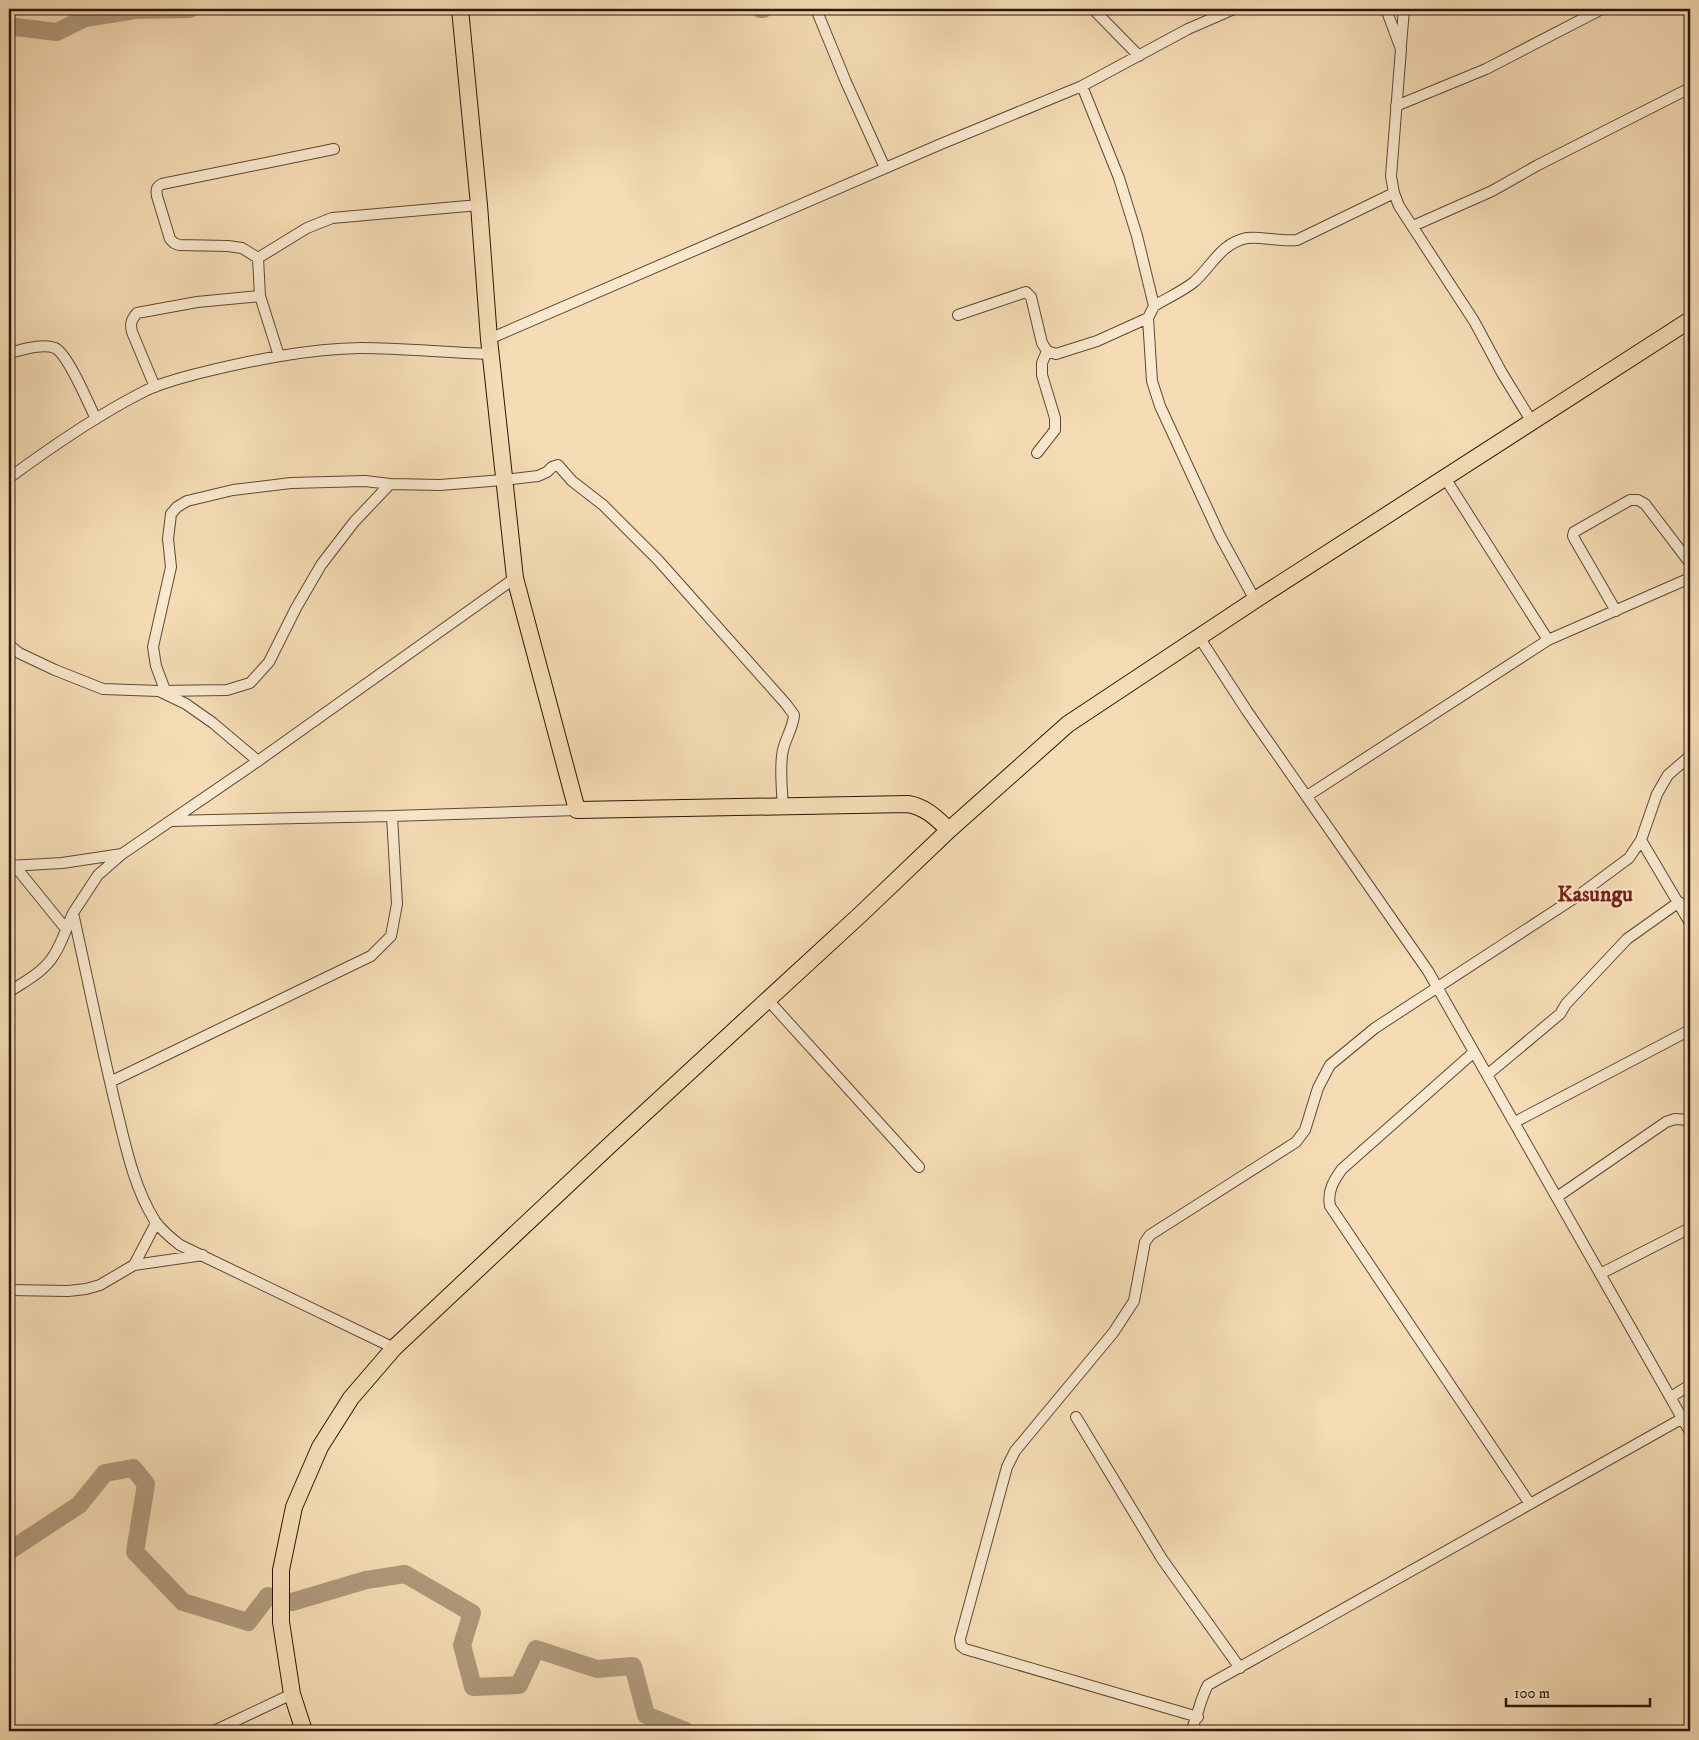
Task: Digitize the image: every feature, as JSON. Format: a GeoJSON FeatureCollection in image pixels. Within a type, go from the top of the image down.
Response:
{"type":"FeatureCollection","features":[{"type":"Feature","properties":{"kind":"main road"},"geometry":{"type":"LineString","coordinates":[[460,9],[479,205],[490,347],[515,578],[577,810],[871,805],[918,806],[928,810],[949,830]]}},
{"type":"Feature","properties":{"kind":"main road"},"geometry":{"type":"LineString","coordinates":[[304,1731],[292,1694],[280,1622],[281,1570],[294,1507],[320,1447],[351,1398],[394,1348],[949,830],[1068,724],[1198,637],[1690,320]]}},
{"type":"Feature","properties":{"kind":"street"},"geometry":{"type":"LineString","coordinates":[[816,9],[846,82],[885,168]]}},
{"type":"Feature","properties":{"kind":"street"},"geometry":{"type":"LineString","coordinates":[[1093,9],[1139,56]]}},
{"type":"Feature","properties":{"kind":"street"},"geometry":{"type":"LineString","coordinates":[[9,478],[96,419],[144,391],[228,366],[279,356],[359,348],[490,347],[885,168],[1082,86],[1188,29],[1234,9]]}},
{"type":"Feature","properties":{"kind":"street"},"geometry":{"type":"LineString","coordinates":[[1386,9],[1401,49]]}},
{"type":"Feature","properties":{"kind":"street"},"geometry":{"type":"LineString","coordinates":[[1404,9],[1392,167],[1394,193],[1400,206],[1474,321],[1502,373],[1532,422]]}},
{"type":"Feature","properties":{"kind":"street"},"geometry":{"type":"LineString","coordinates":[[1396,106],[1486,69],[1602,9]]}},
{"type":"Feature","properties":{"kind":"street"},"geometry":{"type":"LineString","coordinates":[[1082,86],[1119,178],[1137,236],[1154,306]]}},
{"type":"Feature","properties":{"kind":"street"},"geometry":{"type":"LineString","coordinates":[[1413,226],[1492,190],[1690,88]]}},
{"type":"Feature","properties":{"kind":"street"},"geometry":{"type":"LineString","coordinates":[[258,258],[242,248],[179,245],[174,243],[170,239],[157,196],[156,190],[158,186],[334,149]]}},
{"type":"Feature","properties":{"kind":"street"},"geometry":{"type":"LineString","coordinates":[[1255,600],[1220,536],[1160,406],[1152,381],[1148,318],[1154,306],[1194,282],[1220,252],[1235,242],[1249,238],[1297,240],[1394,193]]}},
{"type":"Feature","properties":{"kind":"street"},"geometry":{"type":"LineString","coordinates":[[258,258],[307,228],[332,218],[479,205]]}},
{"type":"Feature","properties":{"kind":"street"},"geometry":{"type":"LineString","coordinates":[[258,258],[260,296],[279,356]]}},
{"type":"Feature","properties":{"kind":"street"},"geometry":{"type":"LineString","coordinates":[[958,315],[1026,292],[1031,297],[1042,343],[1046,351],[1042,363],[1042,375],[1055,418],[1055,430],[1036,453]]}},
{"type":"Feature","properties":{"kind":"street"},"geometry":{"type":"LineString","coordinates":[[155,387],[130,325],[132,319],[137,314],[197,302],[260,296]]}},
{"type":"Feature","properties":{"kind":"street"},"geometry":{"type":"LineString","coordinates":[[1046,351],[1056,354],[1097,341],[1148,318]]}},
{"type":"Feature","properties":{"kind":"street"},"geometry":{"type":"LineString","coordinates":[[9,353],[43,347],[55,348],[67,361],[96,419]]}},
{"type":"Feature","properties":{"kind":"street"},"geometry":{"type":"LineString","coordinates":[[258,761],[213,723],[186,704],[162,691],[153,647],[171,567],[168,539],[172,514],[177,506],[187,501],[233,490],[291,483],[365,481],[390,484],[440,485],[538,476],[558,465],[572,481],[603,505],[658,560],[794,715],[794,723],[786,738],[781,757],[783,807]]}},
{"type":"Feature","properties":{"kind":"street"},"geometry":{"type":"LineString","coordinates":[[1445,478],[1548,640]]}},
{"type":"Feature","properties":{"kind":"street"},"geometry":{"type":"LineString","coordinates":[[9,645],[19,653],[55,670],[103,689],[162,691],[227,690],[250,683],[269,662],[296,608],[321,565],[354,522],[390,484]]}},
{"type":"Feature","properties":{"kind":"street"},"geometry":{"type":"LineString","coordinates":[[1616,611],[1575,540],[1574,532],[1630,500],[1638,500],[1645,504],[1690,563]]}},
{"type":"Feature","properties":{"kind":"street"},"geometry":{"type":"LineString","coordinates":[[9,992],[48,964],[55,954],[74,913],[98,875],[122,854],[258,761],[515,578]]}},
{"type":"Feature","properties":{"kind":"street"},"geometry":{"type":"LineString","coordinates":[[1307,796],[1548,640],[1690,578]]}},
{"type":"Feature","properties":{"kind":"street"},"geometry":{"type":"LineString","coordinates":[[1198,637],[1247,711],[1428,971],[1690,1432]]}},
{"type":"Feature","properties":{"kind":"street"},"geometry":{"type":"LineString","coordinates":[[1198,1717],[965,1649],[962,1646],[960,1639],[1007,1467],[1014,1451],[1113,1333],[1134,1301],[1145,1242],[1150,1235],[1296,1142],[1306,1130],[1318,1088],[1330,1065],[1376,1028],[1579,895],[1629,858],[1642,840],[1657,794],[1668,776],[1690,756]]}},
{"type":"Feature","properties":{"kind":"street"},"geometry":{"type":"LineString","coordinates":[[170,821],[577,810]]}},
{"type":"Feature","properties":{"kind":"street"},"geometry":{"type":"LineString","coordinates":[[110,1082],[370,956],[390,936],[397,904],[392,816]]}},
{"type":"Feature","properties":{"kind":"street"},"geometry":{"type":"LineString","coordinates":[[1642,840],[1690,920]]}},
{"type":"Feature","properties":{"kind":"street"},"geometry":{"type":"LineString","coordinates":[[11,866],[62,863],[122,854]]}},
{"type":"Feature","properties":{"kind":"street"},"geometry":{"type":"LineString","coordinates":[[11,866],[66,929]]}},
{"type":"Feature","properties":{"kind":"street"},"geometry":{"type":"LineString","coordinates":[[1487,1075],[1560,1014],[1566,1004],[1627,939],[1679,902]]}},
{"type":"Feature","properties":{"kind":"street"},"geometry":{"type":"LineString","coordinates":[[74,913],[110,1082],[136,1181],[146,1206],[156,1223],[180,1245],[394,1348]]}},
{"type":"Feature","properties":{"kind":"street"},"geometry":{"type":"LineString","coordinates":[[768,1000],[919,1167]]}},
{"type":"Feature","properties":{"kind":"street"},"geometry":{"type":"LineString","coordinates":[[1515,1122],[1690,1030]]}},
{"type":"Feature","properties":{"kind":"street"},"geometry":{"type":"LineString","coordinates":[[1474,1052],[1342,1168],[1330,1189],[1328,1199],[1330,1206],[1530,1504]]}},
{"type":"Feature","properties":{"kind":"street"},"geometry":{"type":"LineString","coordinates":[[1557,1197],[1666,1122],[1675,1119],[1690,1120]]}},
{"type":"Feature","properties":{"kind":"street"},"geometry":{"type":"LineString","coordinates":[[134,1265],[156,1223]]}},
{"type":"Feature","properties":{"kind":"street"},"geometry":{"type":"LineString","coordinates":[[1600,1274],[1690,1228]]}},
{"type":"Feature","properties":{"kind":"street"},"geometry":{"type":"LineString","coordinates":[[9,1290],[48,1292],[86,1288],[100,1285],[134,1265],[202,1255]]}},
{"type":"Feature","properties":{"kind":"street"},"geometry":{"type":"LineString","coordinates":[[1670,1397],[1690,1385]]}},
{"type":"Feature","properties":{"kind":"street"},"geometry":{"type":"LineString","coordinates":[[1076,1417],[1162,1559],[1240,1668]]}},
{"type":"Feature","properties":{"kind":"street"},"geometry":{"type":"LineString","coordinates":[[1191,1731],[1198,1717],[1208,1685],[1683,1418]]}},
{"type":"Feature","properties":{"kind":"street"},"geometry":{"type":"LineString","coordinates":[[214,1731],[292,1694]]}},
{"type":"Feature","properties":{"kind":"waterway"},"geometry":{"type":"LineString","coordinates":[[9,30],[15,27],[57,32],[85,18],[135,10],[190,9]]}},
{"type":"Feature","properties":{"kind":"waterway"},"geometry":{"type":"LineString","coordinates":[[9,1551],[79,1505],[105,1473],[133,1468],[146,1484],[135,1552],[183,1602],[248,1622],[268,1596]]}},
{"type":"Feature","properties":{"kind":"waterway"},"geometry":{"type":"LineString","coordinates":[[292,1602],[366,1580],[405,1574],[472,1613],[462,1645],[473,1687],[519,1685],[536,1649],[597,1669],[633,1666],[646,1715],[686,1731]]}},
{"type":"Feature","properties":{"kind":"district","name":"Kasungu"},"geometry":{"type":"Point","coordinates":[1595,893]}}]}
